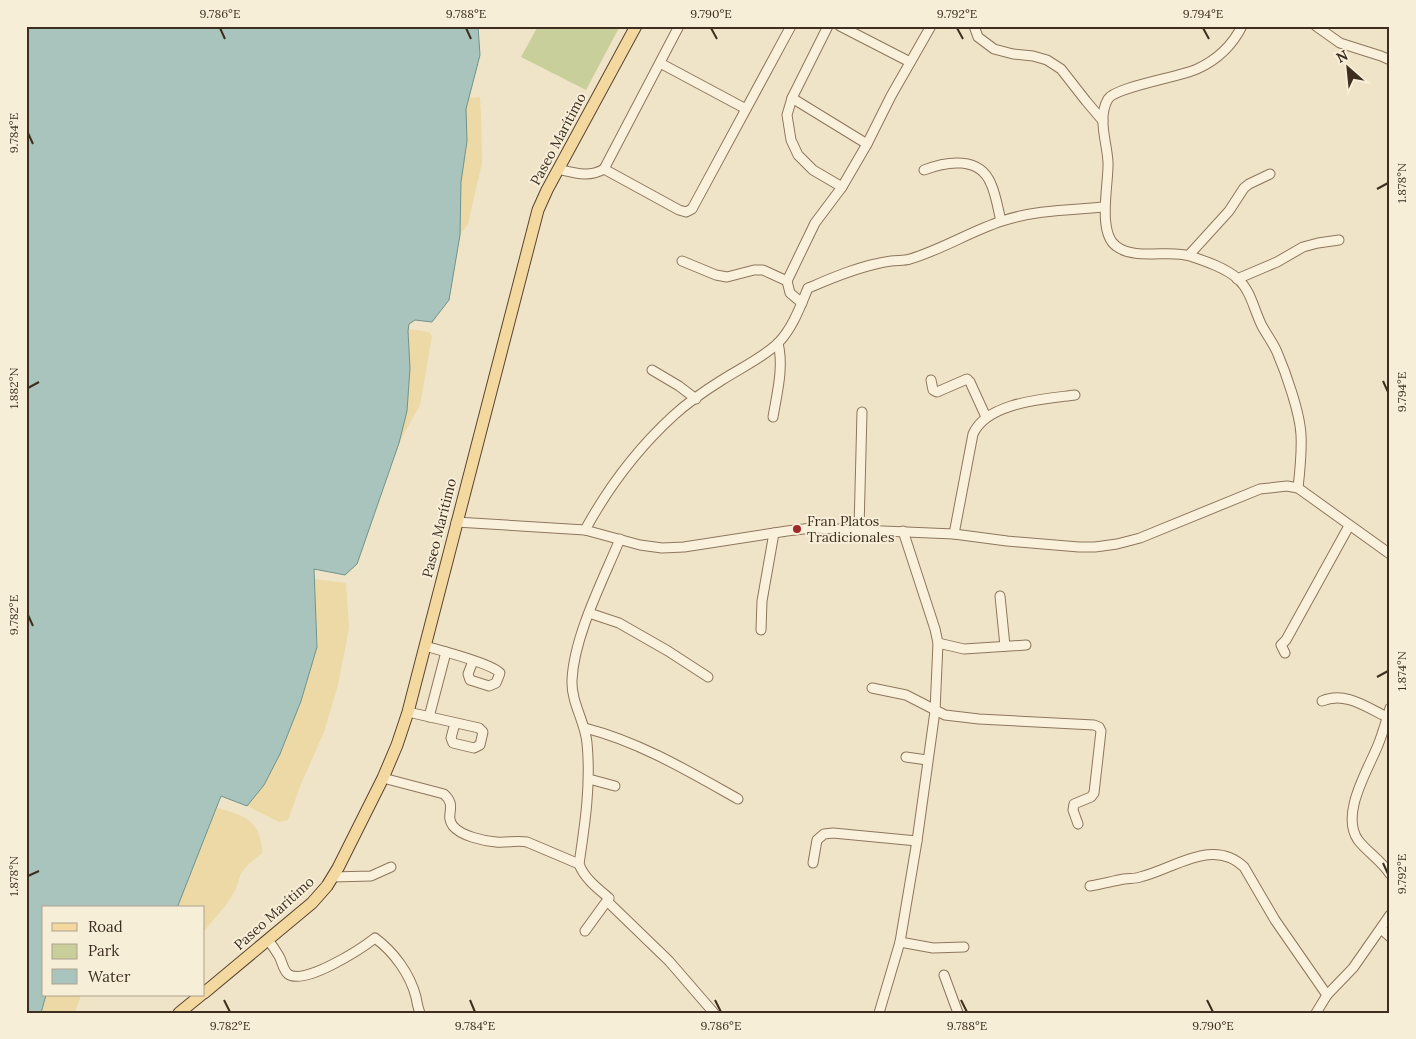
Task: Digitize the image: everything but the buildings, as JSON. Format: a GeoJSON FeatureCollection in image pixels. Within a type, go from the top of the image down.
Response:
{"type":"FeatureCollection","features":[{"type":"Feature","properties":{"kind":"main road","name":"Paseo Marítimo"},"geometry":{"type":"LineString","coordinates":[[205,992],[312,903],[327,886],[383,778],[408,712],[538,210],[558,169],[636,26]]}},
{"type":"Feature","properties":{"kind":"main road"},"geometry":{"type":"LineString","coordinates":[[179,1013],[200,996]]}},
{"type":"Feature","properties":{"kind":"street"},"geometry":{"type":"LineString","coordinates":[[558,169],[583,175],[596,173],[604,169],[679,26]]}},
{"type":"Feature","properties":{"kind":"street"},"geometry":{"type":"LineString","coordinates":[[604,169],[680,210],[686,212],[692,209],[791,26]]}},
{"type":"Feature","properties":{"kind":"street"},"geometry":{"type":"LineString","coordinates":[[828,26],[792,98],[787,115],[791,140],[798,154],[812,170],[842,187]]}},
{"type":"Feature","properties":{"kind":"street"},"geometry":{"type":"LineString","coordinates":[[840,26],[910,62]]}},
{"type":"Feature","properties":{"kind":"street"},"geometry":{"type":"LineString","coordinates":[[802,303],[790,293],[787,281],[815,223],[842,187],[868,144],[910,62],[932,26]]}},
{"type":"Feature","properties":{"kind":"street"},"geometry":{"type":"LineString","coordinates":[[974,26],[978,37],[994,49],[1047,60],[1061,69],[1103,121]]}},
{"type":"Feature","properties":{"kind":"street"},"geometry":{"type":"LineString","coordinates":[[1242,26],[1234,41],[1219,56],[1203,66],[1181,75],[1113,94],[1107,102],[1103,121],[1108,163],[1104,207],[1111,241],[1117,247],[1141,253],[1188,255],[1237,278],[1248,292],[1262,325],[1277,351],[1298,416],[1301,434],[1298,488]]}},
{"type":"Feature","properties":{"kind":"street"},"geometry":{"type":"LineString","coordinates":[[1316,26],[1340,43],[1390,60]]}},
{"type":"Feature","properties":{"kind":"street"},"geometry":{"type":"LineString","coordinates":[[660,63],[746,109]]}},
{"type":"Feature","properties":{"kind":"street"},"geometry":{"type":"LineString","coordinates":[[792,98],[868,144]]}},
{"type":"Feature","properties":{"kind":"street"},"geometry":{"type":"LineString","coordinates":[[924,170],[939,164],[956,162],[977,166],[992,184],[1001,221]]}},
{"type":"Feature","properties":{"kind":"street"},"geometry":{"type":"LineString","coordinates":[[1188,255],[1229,211],[1244,188],[1270,174]]}},
{"type":"Feature","properties":{"kind":"street"},"geometry":{"type":"LineString","coordinates":[[585,530],[603,496],[629,461],[674,415],[720,381],[748,365],[778,343],[793,322],[808,288],[830,279],[892,260],[909,259],[1001,221],[1040,211],[1104,207]]}},
{"type":"Feature","properties":{"kind":"street"},"geometry":{"type":"LineString","coordinates":[[1237,278],[1277,262],[1303,247],[1339,240]]}},
{"type":"Feature","properties":{"kind":"street"},"geometry":{"type":"LineString","coordinates":[[682,261],[716,275],[727,277],[754,270],[763,270],[787,281]]}},
{"type":"Feature","properties":{"kind":"street"},"geometry":{"type":"LineString","coordinates":[[773,417],[781,355],[778,343]]}},
{"type":"Feature","properties":{"kind":"street"},"geometry":{"type":"LineString","coordinates":[[652,370],[696,399]]}},
{"type":"Feature","properties":{"kind":"street"},"geometry":{"type":"LineString","coordinates":[[931,380],[934,390],[937,392],[967,380],[970,382],[986,417]]}},
{"type":"Feature","properties":{"kind":"street"},"geometry":{"type":"LineString","coordinates":[[954,534],[976,426],[986,417],[1020,404],[1075,395]]}},
{"type":"Feature","properties":{"kind":"street"},"geometry":{"type":"LineString","coordinates":[[859,529],[862,412]]}},
{"type":"Feature","properties":{"kind":"street"},"geometry":{"type":"LineString","coordinates":[[456,522],[585,530],[662,548],[684,547],[812,528],[954,534],[1079,547],[1106,546],[1140,538],[1260,489],[1287,486],[1298,488],[1390,554]]}},
{"type":"Feature","properties":{"kind":"street"},"geometry":{"type":"LineString","coordinates":[[1285,653],[1281,645],[1286,640],[1349,526]]}},
{"type":"Feature","properties":{"kind":"street"},"geometry":{"type":"LineString","coordinates":[[879,1013],[900,942],[917,841],[935,711],[938,642],[903,531]]}},
{"type":"Feature","properties":{"kind":"street"},"geometry":{"type":"LineString","coordinates":[[761,630],[762,601],[774,533]]}},
{"type":"Feature","properties":{"kind":"street"},"geometry":{"type":"LineString","coordinates":[[620,539],[589,613],[577,653],[572,679],[573,698],[585,728],[589,779],[579,864],[594,886],[609,898],[608,902],[669,961],[714,1013]]}},
{"type":"Feature","properties":{"kind":"street"},"geometry":{"type":"LineString","coordinates":[[1000,596],[1005,646]]}},
{"type":"Feature","properties":{"kind":"street"},"geometry":{"type":"LineString","coordinates":[[589,613],[619,623],[708,677]]}},
{"type":"Feature","properties":{"kind":"street"},"geometry":{"type":"LineString","coordinates":[[938,642],[964,648],[1026,645]]}},
{"type":"Feature","properties":{"kind":"street"},"geometry":{"type":"LineString","coordinates":[[425,646],[473,661]]}},
{"type":"Feature","properties":{"kind":"street"},"geometry":{"type":"LineString","coordinates":[[429,717],[446,652]]}},
{"type":"Feature","properties":{"kind":"street"},"geometry":{"type":"LineString","coordinates":[[872,688],[906,695],[945,715],[979,719],[1081,723],[1099,727],[1101,731],[1100,748],[1094,793],[1091,797],[1074,804],[1073,810],[1078,824]]}},
{"type":"Feature","properties":{"kind":"street"},"geometry":{"type":"LineString","coordinates":[[1322,701],[1332,697],[1346,698],[1389,712],[1378,746],[1356,797],[1352,815],[1358,840],[1390,874]]}},
{"type":"Feature","properties":{"kind":"street"},"geometry":{"type":"LineString","coordinates":[[408,712],[455,723]]}},
{"type":"Feature","properties":{"kind":"street"},"geometry":{"type":"LineString","coordinates":[[585,728],[648,751],[738,799]]}},
{"type":"Feature","properties":{"kind":"street"},"geometry":{"type":"LineString","coordinates":[[906,757],[927,760]]}},
{"type":"Feature","properties":{"kind":"street"},"geometry":{"type":"LineString","coordinates":[[383,778],[444,794],[450,800],[452,825],[460,832],[490,841],[518,840],[527,842],[579,864]]}},
{"type":"Feature","properties":{"kind":"street"},"geometry":{"type":"LineString","coordinates":[[589,779],[615,786]]}},
{"type":"Feature","properties":{"kind":"street"},"geometry":{"type":"LineString","coordinates":[[813,863],[817,840],[824,834],[833,833],[917,841]]}},
{"type":"Feature","properties":{"kind":"street"},"geometry":{"type":"LineString","coordinates":[[1090,886],[1138,878],[1197,856],[1211,854],[1228,856],[1244,867],[1275,920],[1327,995]]}},
{"type":"Feature","properties":{"kind":"street"},"geometry":{"type":"LineString","coordinates":[[332,877],[371,876],[391,867]]}},
{"type":"Feature","properties":{"kind":"street"},"geometry":{"type":"LineString","coordinates":[[585,930],[608,902]]}},
{"type":"Feature","properties":{"kind":"street"},"geometry":{"type":"LineString","coordinates":[[1316,1013],[1327,995],[1354,968],[1390,915]]}},
{"type":"Feature","properties":{"kind":"street"},"geometry":{"type":"LineString","coordinates":[[1381,929],[1390,937]]}},
{"type":"Feature","properties":{"kind":"street"},"geometry":{"type":"LineString","coordinates":[[268,940],[286,972],[293,976],[307,974],[331,966],[375,938],[394,955],[406,973],[416,997],[420,1013]]}},
{"type":"Feature","properties":{"kind":"street"},"geometry":{"type":"LineString","coordinates":[[900,942],[933,948],[964,947]]}},
{"type":"Feature","properties":{"kind":"street"},"geometry":{"type":"LineString","coordinates":[[944,975],[958,1013]]}},
{"type":"Feature","properties":{"kind":"green space"},"geometry":{"type":"Polygon","coordinates":[[[538,26],[620,26],[586,90],[521,57],[538,26]]]}},
{"type":"Feature","properties":{"kind":"sand"},"geometry":{"type":"Polygon","coordinates":[[[480,97],[482,163],[468,224],[460,235],[461,182],[467,141],[466,109],[468,98],[480,97]]]}},
{"type":"Feature","properties":{"kind":"sand"},"geometry":{"type":"Polygon","coordinates":[[[408,329],[429,332],[432,336],[420,405],[399,443],[407,410],[410,368],[408,329]]]}},
{"type":"Feature","properties":{"kind":"sand"},"geometry":{"type":"Polygon","coordinates":[[[315,579],[346,583],[349,628],[338,685],[324,732],[301,784],[288,820],[279,822],[247,806],[264,785],[280,754],[301,701],[317,647],[315,579]]]}},
{"type":"Feature","properties":{"kind":"sand"},"geometry":{"type":"Polygon","coordinates":[[[217,808],[236,813],[250,821],[258,833],[262,853],[241,873],[236,889],[226,905],[205,930],[205,906],[178,906],[217,808]]]}},
{"type":"Feature","properties":{"kind":"sand"},"geometry":{"type":"Polygon","coordinates":[[[46,996],[81,996],[75,1013],[41,1013],[46,996]]]}},
{"type":"Feature","properties":{"kind":"water"},"geometry":{"type":"Polygon","coordinates":[[[26,26],[478,26],[480,55],[466,109],[467,141],[461,182],[460,235],[449,300],[432,322],[415,320],[409,324],[410,368],[407,411],[399,443],[357,564],[345,575],[314,569],[317,647],[301,701],[280,754],[264,785],[247,806],[221,796],[178,906],[42,906],[42,996],[46,996],[41,1013],[26,1013],[26,26]]]}},
{"type":"Feature","properties":{"kind":"place","name":"Fran Platos Tradicionales"},"geometry":{"type":"Point","coordinates":[797,529]}}]}
